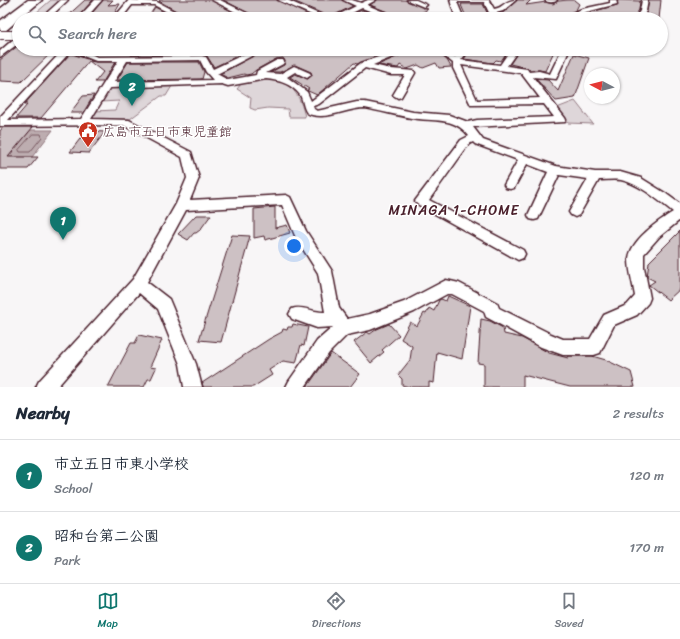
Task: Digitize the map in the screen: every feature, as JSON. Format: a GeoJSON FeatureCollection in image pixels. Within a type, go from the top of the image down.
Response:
{"type":"FeatureCollection","features":[{"type":"Feature","properties":{"kind":"highway"},"geometry":{"type":"LineString","coordinates":[[21,12],[36,0]]}},
{"type":"Feature","properties":{"kind":"highway"},"geometry":{"type":"LineString","coordinates":[[30,12],[46,0]]}},
{"type":"Feature","properties":{"kind":"highway"},"geometry":{"type":"LineString","coordinates":[[0,28],[12,19]]}},
{"type":"Feature","properties":{"kind":"highway"},"geometry":{"type":"LineString","coordinates":[[0,36],[12,26]]}},
{"type":"Feature","properties":{"kind":"street"},"geometry":{"type":"LineString","coordinates":[[0,5],[6,0]]}},
{"type":"Feature","properties":{"kind":"street"},"geometry":{"type":"LineString","coordinates":[[52,12],[65,0]]}},
{"type":"Feature","properties":{"kind":"street"},"geometry":{"type":"LineString","coordinates":[[88,12],[100,0]]}},
{"type":"Feature","properties":{"kind":"street"},"geometry":{"type":"LineString","coordinates":[[215,0],[238,12]]}},
{"type":"Feature","properties":{"kind":"street"},"geometry":{"type":"LineString","coordinates":[[282,0],[310,12]]}},
{"type":"Feature","properties":{"kind":"street"},"geometry":{"type":"LineString","coordinates":[[346,0],[378,12]]}},
{"type":"Feature","properties":{"kind":"street"},"geometry":{"type":"LineString","coordinates":[[349,12],[373,0]]}},
{"type":"Feature","properties":{"kind":"street"},"geometry":{"type":"LineString","coordinates":[[410,0],[424,5]]}},
{"type":"Feature","properties":{"kind":"street"},"geometry":{"type":"LineString","coordinates":[[457,12],[453,0],[486,0],[491,11],[501,10],[513,0]]}},
{"type":"Feature","properties":{"kind":"street"},"geometry":{"type":"LineString","coordinates":[[548,0],[554,0]]}},
{"type":"Feature","properties":{"kind":"street"},"geometry":{"type":"LineString","coordinates":[[589,12],[614,4],[613,0]]}},
{"type":"Feature","properties":{"kind":"street"},"geometry":{"type":"LineString","coordinates":[[642,12],[645,0]]}},
{"type":"Feature","properties":{"kind":"street"},"geometry":{"type":"LineString","coordinates":[[122,12],[131,1],[155,3],[172,12]]}},
{"type":"Feature","properties":{"kind":"street"},"geometry":{"type":"LineString","coordinates":[[0,36],[12,36]]}},
{"type":"Feature","properties":{"kind":"street"},"geometry":{"type":"LineString","coordinates":[[0,55],[12,42]]}},
{"type":"Feature","properties":{"kind":"street"},"geometry":{"type":"LineString","coordinates":[[0,123],[62,56]]}},
{"type":"Feature","properties":{"kind":"street"},"geometry":{"type":"LineString","coordinates":[[89,56],[96,59],[202,58],[207,68],[221,82]]}},
{"type":"Feature","properties":{"kind":"street"},"geometry":{"type":"LineString","coordinates":[[211,72],[246,56]]}},
{"type":"Feature","properties":{"kind":"street"},"geometry":{"type":"LineString","coordinates":[[308,105],[316,102],[364,65],[389,56]]}},
{"type":"Feature","properties":{"kind":"street"},"geometry":{"type":"LineString","coordinates":[[448,56],[456,62],[524,71],[561,120],[477,123],[467,126]]}},
{"type":"Feature","properties":{"kind":"street"},"geometry":{"type":"LineString","coordinates":[[461,56],[456,62],[457,68],[474,103],[547,101]]}},
{"type":"Feature","properties":{"kind":"street"},"geometry":{"type":"LineString","coordinates":[[502,68],[510,56]]}},
{"type":"Feature","properties":{"kind":"street"},"geometry":{"type":"LineString","coordinates":[[553,77],[563,56]]}},
{"type":"Feature","properties":{"kind":"street"},"geometry":{"type":"LineString","coordinates":[[84,122],[124,59]]}},
{"type":"Feature","properties":{"kind":"street"},"geometry":{"type":"LineString","coordinates":[[260,77],[260,74],[280,62]]}},
{"type":"Feature","properties":{"kind":"street"},"geometry":{"type":"LineString","coordinates":[[364,65],[391,72],[415,73],[398,95]]}},
{"type":"Feature","properties":{"kind":"street"},"geometry":{"type":"LineString","coordinates":[[282,77],[294,69],[307,75]]}},
{"type":"Feature","properties":{"kind":"street"},"geometry":{"type":"LineString","coordinates":[[527,74],[538,74],[553,77],[560,85]]}},
{"type":"Feature","properties":{"kind":"street"},"geometry":{"type":"LineString","coordinates":[[107,85],[221,82],[232,84],[274,75],[282,77],[304,94],[310,111],[316,114],[357,105],[370,105],[413,115],[449,118],[467,126],[479,142],[555,170],[595,176],[620,176],[637,181],[661,196],[680,211]]}},
{"type":"Feature","properties":{"kind":"street"},"geometry":{"type":"LineString","coordinates":[[0,123],[125,122],[187,155],[193,178],[182,205],[138,284],[45,387]]}},
{"type":"Feature","properties":{"kind":"street"},"geometry":{"type":"LineString","coordinates":[[475,137],[465,142],[421,201],[518,254]]}},
{"type":"Feature","properties":{"kind":"street"},"geometry":{"type":"LineString","coordinates":[[510,185],[524,159]]}},
{"type":"Feature","properties":{"kind":"street"},"geometry":{"type":"LineString","coordinates":[[534,215],[555,170]]}},
{"type":"Feature","properties":{"kind":"street"},"geometry":{"type":"LineString","coordinates":[[575,212],[595,176]]}},
{"type":"Feature","properties":{"kind":"street"},"geometry":{"type":"LineString","coordinates":[[182,205],[286,200],[301,234],[325,271],[332,311],[340,324]]}},
{"type":"Feature","properties":{"kind":"street"},"geometry":{"type":"LineString","coordinates":[[297,314],[317,320],[340,324],[370,322],[409,307],[446,287],[454,288],[492,308],[491,312],[547,341],[563,347],[594,347],[609,320],[632,310],[643,298],[636,257],[639,248],[671,219],[680,214]]}},
{"type":"Feature","properties":{"kind":"street"},"geometry":{"type":"LineString","coordinates":[[138,284],[164,304],[188,364],[193,387]]}},
{"type":"Feature","properties":{"kind":"street"},"geometry":{"type":"LineString","coordinates":[[295,387],[340,324]]}},
{"type":"Feature","properties":{"kind":"shaded area"},"geometry":{"type":"Polygon","coordinates":[[[51,0],[60,0],[47,12],[37,12],[51,0]]]}},
{"type":"Feature","properties":{"kind":"shaded area"},"geometry":{"type":"Polygon","coordinates":[[[267,79],[282,82],[293,90],[297,95],[305,117],[289,117],[288,109],[268,108],[255,110],[250,108],[251,98],[237,89],[241,84],[267,79]]]}},
{"type":"Feature","properties":{"kind":"shaded area"},"geometry":{"type":"Polygon","coordinates":[[[172,86],[166,96],[161,96],[130,119],[95,119],[92,117],[95,111],[115,110],[119,101],[101,102],[108,90],[113,87],[172,86]]]}},
{"type":"Feature","properties":{"kind":"shaded area"},"geometry":{"type":"Polygon","coordinates":[[[575,101],[593,124],[568,123],[557,108],[575,101]]]}},
{"type":"Feature","properties":{"kind":"water"},"geometry":{"type":"Polygon","coordinates":[[[31,130],[53,130],[32,157],[8,157],[31,130]]]}},
{"type":"Feature","properties":{"kind":"building"},"geometry":{"type":"Polygon","coordinates":[[[85,0],[93,0],[82,12],[72,12],[85,0]]]}},
{"type":"Feature","properties":{"kind":"building"},"geometry":{"type":"Polygon","coordinates":[[[103,0],[113,0],[108,5],[120,4],[115,12],[93,12],[103,0]]]}},
{"type":"Feature","properties":{"kind":"building"},"geometry":{"type":"Polygon","coordinates":[[[211,0],[233,12],[178,12],[159,1],[211,0]]]}},
{"type":"Feature","properties":{"kind":"building"},"geometry":{"type":"Polygon","coordinates":[[[223,0],[277,0],[302,12],[246,12],[223,0]]]}},
{"type":"Feature","properties":{"kind":"building"},"geometry":{"type":"Polygon","coordinates":[[[291,0],[342,0],[353,6],[340,12],[319,12],[291,0]]]}},
{"type":"Feature","properties":{"kind":"building"},"geometry":{"type":"Polygon","coordinates":[[[377,0],[406,0],[428,9],[423,12],[388,12],[370,5],[377,0]]]}},
{"type":"Feature","properties":{"kind":"building"},"geometry":{"type":"Polygon","coordinates":[[[517,0],[531,0],[526,5],[546,2],[553,4],[558,1],[568,0],[574,0],[579,4],[576,10],[572,12],[504,12],[517,0]]]}},
{"type":"Feature","properties":{"kind":"building"},"geometry":{"type":"Polygon","coordinates":[[[618,0],[640,1],[638,12],[591,12],[617,5],[618,0]]]}},
{"type":"Feature","properties":{"kind":"building"},"geometry":{"type":"Polygon","coordinates":[[[649,0],[661,0],[660,12],[647,11],[649,0]]]}},
{"type":"Feature","properties":{"kind":"building"},"geometry":{"type":"Polygon","coordinates":[[[461,4],[483,4],[487,12],[464,12],[461,4]]]}},
{"type":"Feature","properties":{"kind":"building"},"geometry":{"type":"Polygon","coordinates":[[[155,7],[164,12],[152,12],[155,7]]]}},
{"type":"Feature","properties":{"kind":"building"},"geometry":{"type":"Polygon","coordinates":[[[12,51],[12,56],[48,56],[21,82],[0,81],[0,60],[12,51]]]}},
{"type":"Feature","properties":{"kind":"building"},"geometry":{"type":"Polygon","coordinates":[[[68,56],[78,56],[90,60],[41,118],[16,118],[27,105],[24,105],[68,56]]]}},
{"type":"Feature","properties":{"kind":"building"},"geometry":{"type":"Polygon","coordinates":[[[207,56],[237,56],[214,67],[207,56]]]}},
{"type":"Feature","properties":{"kind":"building"},"geometry":{"type":"Polygon","coordinates":[[[253,56],[378,56],[357,64],[354,63],[317,95],[308,91],[307,90],[309,89],[290,77],[295,74],[308,79],[312,75],[311,72],[295,65],[280,72],[271,72],[284,65],[285,61],[283,58],[276,59],[251,74],[228,78],[220,74],[253,56]]]}},
{"type":"Feature","properties":{"kind":"building"},"geometry":{"type":"Polygon","coordinates":[[[398,56],[442,56],[447,60],[451,67],[439,68],[436,63],[423,68],[418,65],[407,69],[400,65],[398,68],[378,65],[398,56]]]}},
{"type":"Feature","properties":{"kind":"building"},"geometry":{"type":"Polygon","coordinates":[[[466,56],[504,56],[501,61],[496,60],[493,63],[464,59],[466,56]]]}},
{"type":"Feature","properties":{"kind":"building"},"geometry":{"type":"Polygon","coordinates":[[[515,56],[552,56],[545,71],[530,70],[510,64],[515,56]]]}},
{"type":"Feature","properties":{"kind":"building"},"geometry":{"type":"Polygon","coordinates":[[[573,56],[589,58],[586,68],[584,68],[584,72],[575,98],[556,101],[536,79],[548,80],[558,91],[573,56]]]}},
{"type":"Feature","properties":{"kind":"building"},"geometry":{"type":"Polygon","coordinates":[[[89,61],[115,62],[103,82],[95,82],[103,72],[89,61]]]}},
{"type":"Feature","properties":{"kind":"building"},"geometry":{"type":"Polygon","coordinates":[[[128,62],[199,62],[204,72],[202,79],[117,80],[128,62]]]}},
{"type":"Feature","properties":{"kind":"building"},"geometry":{"type":"Polygon","coordinates":[[[94,95],[83,113],[70,113],[83,96],[94,95]]]}},
{"type":"Feature","properties":{"kind":"building"},"geometry":{"type":"Polygon","coordinates":[[[3,127],[33,127],[8,157],[38,157],[28,169],[0,169],[0,131],[3,127]]]}},
{"type":"Feature","properties":{"kind":"building"},"geometry":{"type":"Polygon","coordinates":[[[86,131],[105,132],[89,153],[70,152],[86,131]]]}},
{"type":"Feature","properties":{"kind":"building"},"geometry":{"type":"Polygon","coordinates":[[[275,207],[275,228],[287,225],[290,233],[265,240],[264,236],[254,238],[254,209],[275,207]]]}},
{"type":"Feature","properties":{"kind":"building"},"geometry":{"type":"Polygon","coordinates":[[[196,215],[211,215],[200,230],[194,233],[188,240],[178,234],[196,215]]]}},
{"type":"Feature","properties":{"kind":"building"},"geometry":{"type":"Polygon","coordinates":[[[680,231],[680,289],[668,300],[649,285],[655,281],[647,277],[649,262],[680,231]]]}},
{"type":"Feature","properties":{"kind":"building"},"geometry":{"type":"Polygon","coordinates":[[[232,235],[250,236],[221,342],[199,340],[232,235]]]}},
{"type":"Feature","properties":{"kind":"building"},"geometry":{"type":"Polygon","coordinates":[[[448,296],[470,306],[462,359],[437,352],[434,383],[429,382],[429,387],[409,387],[402,385],[402,379],[398,375],[410,360],[412,346],[401,339],[410,322],[417,326],[424,313],[426,314],[429,308],[434,311],[439,300],[441,299],[446,301],[448,296]]]}},
{"type":"Feature","properties":{"kind":"building"},"geometry":{"type":"Polygon","coordinates":[[[481,319],[490,321],[503,328],[504,334],[522,338],[549,353],[568,358],[568,356],[592,356],[606,360],[631,372],[635,387],[570,387],[523,375],[523,387],[484,387],[484,364],[478,363],[481,319]]]}},
{"type":"Feature","properties":{"kind":"building"},"geometry":{"type":"Polygon","coordinates":[[[293,324],[308,327],[304,346],[301,345],[296,363],[283,361],[269,370],[272,375],[253,387],[203,387],[202,383],[282,332],[283,329],[287,330],[288,327],[292,327],[293,324]]]}},
{"type":"Feature","properties":{"kind":"building"},"geometry":{"type":"Polygon","coordinates":[[[389,324],[399,335],[382,350],[384,352],[371,363],[354,342],[367,332],[370,334],[389,324]]]}},
{"type":"Feature","properties":{"kind":"building"},"geometry":{"type":"Polygon","coordinates":[[[139,335],[162,340],[150,367],[156,368],[151,379],[148,379],[144,387],[108,387],[131,343],[135,343],[139,335]]]}},
{"type":"Feature","properties":{"kind":"building"},"geometry":{"type":"Polygon","coordinates":[[[331,353],[360,374],[350,387],[307,387],[331,353]]]}},
{"type":"Feature","properties":{"kind":"place","name":"昭和台第二公園"},"geometry":{"type":"Point","coordinates":[132,106]}},
{"type":"Feature","properties":{"kind":"place","name":"広島市五日市東児童館"},"geometry":{"type":"Point","coordinates":[88,148]}},
{"type":"Feature","properties":{"kind":"place","name":"市立五日市東小学校"},"geometry":{"type":"Point","coordinates":[63,240]}},
{"type":"Feature","properties":{"kind":"district","name":"MINAGA 1-CHOME"},"geometry":{"type":"Point","coordinates":[454,210]}}]}
